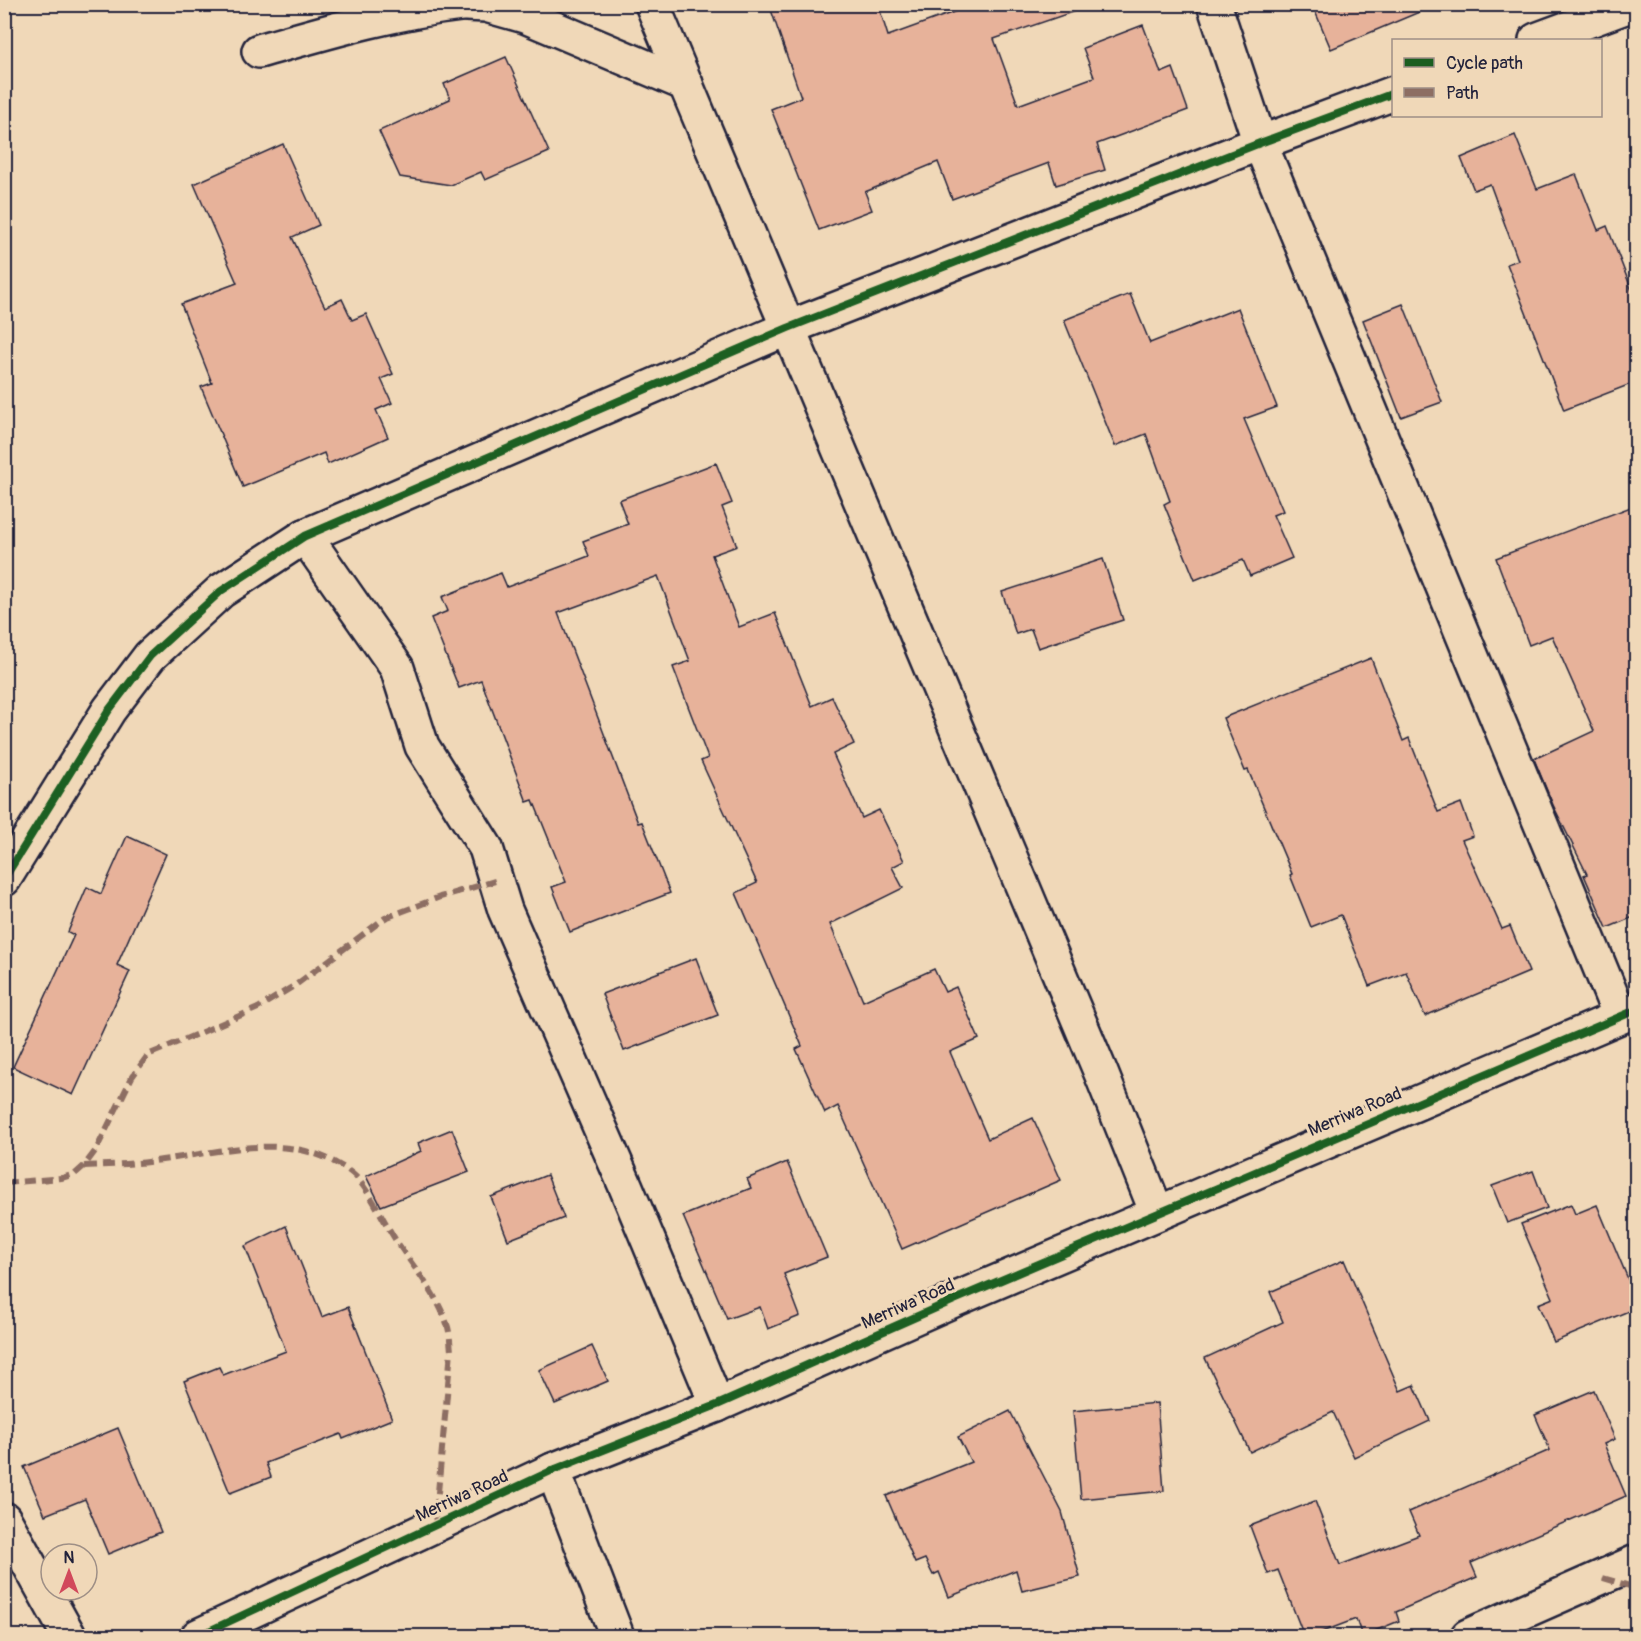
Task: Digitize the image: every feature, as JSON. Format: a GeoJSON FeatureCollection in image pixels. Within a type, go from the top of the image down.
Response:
{"type":"FeatureCollection","features":[{"type":"Feature","properties":{"kind":"street"},"geometry":{"type":"LineString","coordinates":[[259,51],[343,27],[428,8],[463,4],[486,5],[525,16],[686,84]]}},
{"type":"Feature","properties":{"kind":"street"},"geometry":{"type":"LineString","coordinates":[[652,4],[1101,1073],[1157,1213]]}},
{"type":"Feature","properties":{"kind":"street"},"geometry":{"type":"LineString","coordinates":[[1214,4],[1260,143],[1628,1013]]}},
{"type":"Feature","properties":{"kind":"street"},"geometry":{"type":"LineString","coordinates":[[1539,39],[1633,4]]}},
{"type":"Feature","properties":{"kind":"street"},"geometry":{"type":"LineString","coordinates":[[4,879],[109,710],[150,656],[221,591],[305,536],[788,327],[1392,94]]}},
{"type":"Feature","properties":{"kind":"street"},"geometry":{"type":"LineString","coordinates":[[305,536],[397,668],[422,746],[486,848],[505,910],[626,1187],[717,1405]]}},
{"type":"Feature","properties":{"kind":"street","name":"Merriwa Road"},"geometry":{"type":"LineString","coordinates":[[198,1636],[553,1470],[717,1405],[954,1300],[1628,1013]]}},
{"type":"Feature","properties":{"kind":"street"},"geometry":{"type":"LineString","coordinates":[[553,1470],[617,1636]]}},
{"type":"Feature","properties":{"kind":"street"},"geometry":{"type":"LineString","coordinates":[[4,1519],[69,1636]]}},
{"type":"Feature","properties":{"kind":"street"},"geometry":{"type":"LineString","coordinates":[[1468,1636],[1636,1562]]}},
{"type":"Feature","properties":{"kind":"building"},"geometry":{"type":"Polygon","coordinates":[[[769,4],[878,4],[888,36],[976,4],[1077,4],[1078,10],[994,39],[1018,105],[1094,77],[1083,48],[1143,25],[1161,73],[1173,68],[1188,110],[1097,144],[1105,170],[1056,185],[1049,163],[952,199],[938,162],[865,192],[872,210],[819,230],[771,109],[801,97],[769,4]]]}},
{"type":"Feature","properties":{"kind":"building"},"geometry":{"type":"Polygon","coordinates":[[[1312,4],[1436,4],[1436,5],[1331,49],[1312,4]]]}},
{"type":"Feature","properties":{"kind":"building"},"geometry":{"type":"Polygon","coordinates":[[[506,57],[549,152],[485,180],[481,172],[451,185],[400,177],[379,131],[450,99],[444,84],[506,57]]]}},
{"type":"Feature","properties":{"kind":"building"},"geometry":{"type":"Polygon","coordinates":[[[1515,135],[1537,189],[1576,174],[1598,230],[1607,226],[1636,301],[1636,382],[1564,410],[1507,264],[1518,260],[1490,184],[1474,190],[1461,158],[1515,135]]]}},
{"type":"Feature","properties":{"kind":"building"},"geometry":{"type":"Polygon","coordinates":[[[283,144],[319,225],[292,237],[325,307],[342,299],[352,320],[366,314],[393,374],[381,379],[392,403],[376,410],[388,437],[328,464],[324,453],[243,487],[201,387],[212,383],[181,304],[237,283],[194,184],[283,144]]]}},
{"type":"Feature","properties":{"kind":"building"},"geometry":{"type":"Polygon","coordinates":[[[1130,294],[1150,343],[1238,308],[1277,407],[1244,419],[1283,511],[1273,515],[1292,558],[1250,576],[1243,560],[1195,580],[1164,504],[1170,501],[1146,434],[1115,446],[1064,320],[1130,294]]]}},
{"type":"Feature","properties":{"kind":"building"},"geometry":{"type":"Polygon","coordinates":[[[1403,304],[1442,402],[1401,417],[1363,320],[1403,304]]]}},
{"type":"Feature","properties":{"kind":"building"},"geometry":{"type":"Polygon","coordinates":[[[716,463],[732,503],[722,507],[737,546],[712,555],[739,627],[775,613],[812,706],[832,697],[854,744],[833,754],[862,818],[879,810],[904,861],[892,867],[903,888],[830,924],[863,1001],[934,969],[945,992],[956,987],[979,1039],[950,1052],[988,1139],[1033,1118],[1061,1180],[902,1249],[838,1106],[825,1113],[796,1049],[802,1046],[736,893],[757,883],[701,761],[708,758],[673,667],[690,661],[658,576],[558,613],[638,823],[642,822],[670,893],[570,932],[552,887],[566,882],[533,800],[527,802],[481,680],[459,688],[431,618],[448,611],[442,597],[501,573],[507,587],[589,556],[583,541],[628,524],[619,500],[716,463]]]}},
{"type":"Feature","properties":{"kind":"building"},"geometry":{"type":"Polygon","coordinates":[[[1636,505],[1636,916],[1607,928],[1584,875],[1587,874],[1553,805],[1534,759],[1594,731],[1552,636],[1529,645],[1496,558],[1636,505]]]}},
{"type":"Feature","properties":{"kind":"building"},"geometry":{"type":"Polygon","coordinates":[[[1103,559],[1123,620],[1038,648],[1031,629],[1016,634],[1002,592],[1103,559]]]}},
{"type":"Feature","properties":{"kind":"building"},"geometry":{"type":"Polygon","coordinates":[[[1371,658],[1403,741],[1409,738],[1438,812],[1461,803],[1473,836],[1462,840],[1502,929],[1510,926],[1529,972],[1425,1016],[1406,972],[1369,986],[1341,915],[1311,927],[1290,875],[1292,874],[1248,770],[1245,771],[1223,718],[1371,658]]]}},
{"type":"Feature","properties":{"kind":"building"},"geometry":{"type":"Polygon","coordinates":[[[127,836],[166,854],[117,965],[130,971],[73,1095],[13,1067],[74,935],[68,932],[87,887],[101,894],[127,836]]]}},
{"type":"Feature","properties":{"kind":"building"},"geometry":{"type":"Polygon","coordinates":[[[696,958],[718,1015],[624,1051],[602,994],[696,958]]]}},
{"type":"Feature","properties":{"kind":"building"},"geometry":{"type":"Polygon","coordinates":[[[452,1129],[469,1172],[381,1206],[366,1176],[421,1151],[418,1143],[452,1129]]]}},
{"type":"Feature","properties":{"kind":"building"},"geometry":{"type":"Polygon","coordinates":[[[787,1162],[827,1257],[784,1274],[800,1316],[768,1329],[760,1307],[727,1319],[683,1216],[751,1188],[747,1179],[787,1162]]]}},
{"type":"Feature","properties":{"kind":"building"},"geometry":{"type":"Polygon","coordinates":[[[1533,1171],[1547,1208],[1507,1223],[1492,1186],[1533,1171]]]}},
{"type":"Feature","properties":{"kind":"building"},"geometry":{"type":"Polygon","coordinates":[[[547,1175],[564,1218],[508,1240],[491,1197],[547,1175]]]}},
{"type":"Feature","properties":{"kind":"building"},"geometry":{"type":"Polygon","coordinates":[[[1571,1204],[1575,1214],[1597,1205],[1636,1298],[1636,1308],[1554,1342],[1538,1304],[1553,1298],[1521,1224],[1571,1204]]]}},
{"type":"Feature","properties":{"kind":"building"},"geometry":{"type":"Polygon","coordinates":[[[286,1226],[322,1317],[348,1307],[392,1419],[343,1439],[341,1434],[266,1463],[271,1477],[230,1493],[184,1381],[219,1367],[223,1375],[286,1351],[245,1246],[286,1226]]]}},
{"type":"Feature","properties":{"kind":"building"},"geometry":{"type":"Polygon","coordinates":[[[1344,1260],[1400,1391],[1414,1385],[1430,1421],[1354,1457],[1333,1412],[1250,1452],[1205,1358],[1283,1322],[1270,1292],[1344,1260]]]}},
{"type":"Feature","properties":{"kind":"building"},"geometry":{"type":"Polygon","coordinates":[[[592,1346],[608,1381],[555,1404],[539,1370],[592,1346]]]}},
{"type":"Feature","properties":{"kind":"building"},"geometry":{"type":"Polygon","coordinates":[[[1594,1390],[1615,1439],[1604,1444],[1626,1496],[1471,1563],[1477,1577],[1396,1612],[1399,1621],[1362,1636],[1356,1619],[1311,1636],[1304,1636],[1278,1570],[1268,1574],[1250,1526],[1315,1501],[1340,1565],[1419,1535],[1409,1512],[1550,1450],[1535,1415],[1594,1390]]]}},
{"type":"Feature","properties":{"kind":"building"},"geometry":{"type":"Polygon","coordinates":[[[1157,1403],[1164,1491],[1081,1499],[1073,1411],[1157,1403]]]}},
{"type":"Feature","properties":{"kind":"building"},"geometry":{"type":"Polygon","coordinates":[[[1010,1411],[1062,1512],[1080,1577],[1022,1591],[1016,1570],[949,1597],[939,1572],[933,1575],[925,1559],[915,1563],[886,1496],[971,1462],[958,1437],[1010,1411]]]}},
{"type":"Feature","properties":{"kind":"building"},"geometry":{"type":"Polygon","coordinates":[[[118,1428],[161,1532],[108,1554],[85,1499],[45,1515],[24,1467],[118,1428]]]}},
{"type":"Feature","properties":{"kind":"marked path"},"geometry":{"type":"LineString","coordinates":[[4,1183],[62,1178],[75,1174],[96,1150],[132,1077],[148,1055],[258,1008],[297,984],[385,918],[440,897],[495,881]]}},
{"type":"Feature","properties":{"kind":"marked path"},"geometry":{"type":"LineString","coordinates":[[84,1166],[162,1160],[250,1147],[273,1147],[315,1154],[336,1163],[355,1176],[431,1292],[443,1313],[449,1330],[451,1351],[435,1525]]}},
{"type":"Feature","properties":{"kind":"marked path"},"geometry":{"type":"LineString","coordinates":[[1603,1578],[1636,1588]]}},
{"type":"Feature","properties":{"kind":"cycle path"},"geometry":{"type":"LineString","coordinates":[[4,879],[109,710],[150,656],[221,591],[305,536],[788,328],[1260,143],[1392,94]]}},
{"type":"Feature","properties":{"kind":"cycle path"},"geometry":{"type":"LineString","coordinates":[[198,1636],[553,1470],[717,1405],[954,1300],[1636,1010]]}}]}
